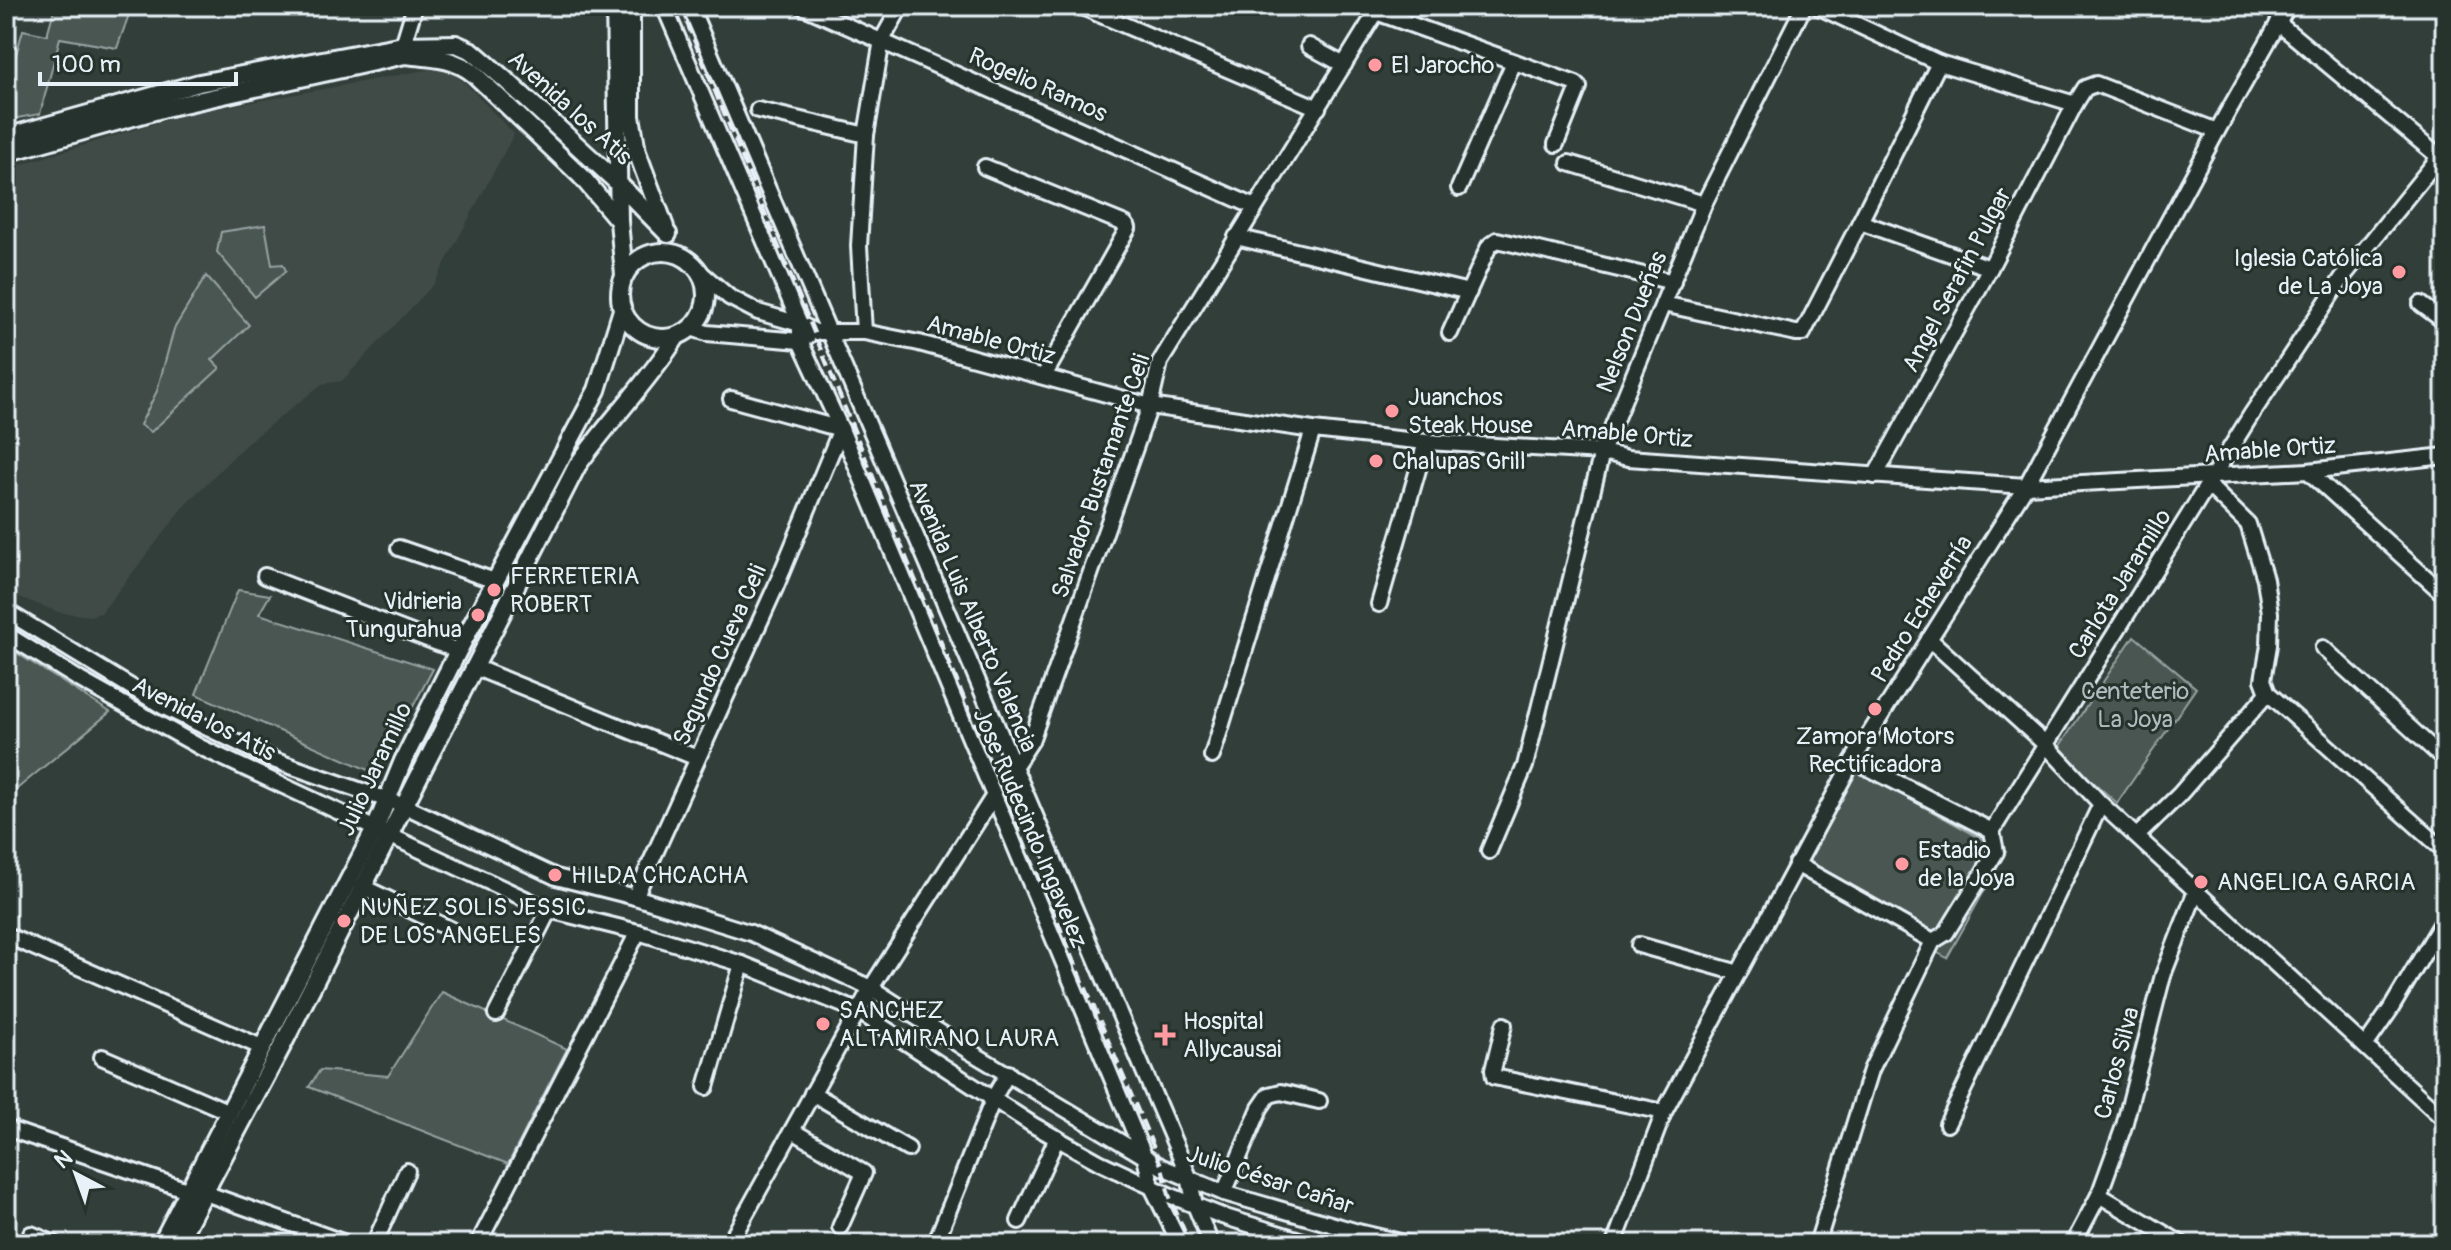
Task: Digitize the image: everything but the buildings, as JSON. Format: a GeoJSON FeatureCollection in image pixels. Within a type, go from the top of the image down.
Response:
{"type":"FeatureCollection","features":[{"type":"Feature","properties":{"kind":"main road","name":"Julio Jaramillo"},"geometry":{"type":"LineString","coordinates":[[161,1244],[197,1192],[361,886],[381,832],[387,801],[403,761],[597,390],[622,310],[620,292],[624,275],[619,221],[615,6]]}},
{"type":"Feature","properties":{"kind":"main road"},"geometry":{"type":"LineString","coordinates":[[631,6],[631,116],[637,152],[668,234],[700,272]]}},
{"type":"Feature","properties":{"kind":"main road","name":"Avenida los Atis"},"geometry":{"type":"LineString","coordinates":[[6,137],[199,83],[403,45],[456,44],[472,51],[618,183],[668,234]]}},
{"type":"Feature","properties":{"kind":"main road","name":"Avenida los Atis"},"geometry":{"type":"LineString","coordinates":[[6,153],[165,108],[405,55],[446,58],[460,63],[474,74],[581,176],[619,221]]}},
{"type":"Feature","properties":{"kind":"main road"},"geometry":{"type":"LineString","coordinates":[[624,275],[644,256],[672,252],[685,257]]}},
{"type":"Feature","properties":{"kind":"main road","name":"Julio Jaramillo"},"geometry":{"type":"LineString","coordinates":[[177,1244],[229,1112],[261,1047],[381,832],[405,806],[577,466],[600,433],[684,332],[701,316],[706,301],[706,286],[700,272]]}},
{"type":"Feature","properties":{"kind":"main road"},"geometry":{"type":"LineString","coordinates":[[622,310],[631,324],[644,334],[660,338],[684,332]]}},
{"type":"Feature","properties":{"kind":"street"},"geometry":{"type":"LineString","coordinates":[[403,45],[415,6]]}},
{"type":"Feature","properties":{"kind":"street"},"geometry":{"type":"LineString","coordinates":[[664,6],[800,324],[800,341],[841,429]]}},
{"type":"Feature","properties":{"kind":"street","name":"Avenida Luis Alberto Valencia"},"geometry":{"type":"LineString","coordinates":[[690,6],[1189,1177],[1195,1205],[1211,1244]]}},
{"type":"Feature","properties":{"kind":"street","name":"Rogelio Ramos"},"geometry":{"type":"LineString","coordinates":[[802,6],[1255,207]]}},
{"type":"Feature","properties":{"kind":"street"},"geometry":{"type":"LineString","coordinates":[[864,332],[859,246],[866,135],[882,40],[901,6]]}},
{"type":"Feature","properties":{"kind":"street"},"geometry":{"type":"LineString","coordinates":[[1080,6],[1318,108]]}},
{"type":"Feature","properties":{"kind":"street","name":"Nelson Dueñas"},"geometry":{"type":"LineString","coordinates":[[1489,851],[1525,766],[1602,452],[1704,204],[1804,6]]}},
{"type":"Feature","properties":{"kind":"street"},"geometry":{"type":"LineString","coordinates":[[1817,6],[1939,63],[2075,104],[2085,88],[2096,84],[2217,131]]}},
{"type":"Feature","properties":{"kind":"street","name":"Pedro Echeverría"},"geometry":{"type":"LineString","coordinates":[[1614,1244],[1664,1112],[1796,864],[1853,760],[2026,486],[2217,131],[2288,6]]}},
{"type":"Feature","properties":{"kind":"street"},"geometry":{"type":"LineString","coordinates":[[1378,9],[1576,84],[1579,87],[1556,144]]}},
{"type":"Feature","properties":{"kind":"street","name":"Salvador Bustamante Celi"},"geometry":{"type":"LineString","coordinates":[[1014,767],[1031,741],[1150,406],[1160,362],[1378,9]]}},
{"type":"Feature","properties":{"kind":"street"},"geometry":{"type":"LineString","coordinates":[[2278,23],[2443,156]]}},
{"type":"Feature","properties":{"kind":"street"},"geometry":{"type":"LineString","coordinates":[[1309,46],[1344,65]]}},
{"type":"Feature","properties":{"kind":"street"},"geometry":{"type":"LineString","coordinates":[[1459,188],[1514,62]]}},
{"type":"Feature","properties":{"kind":"street"},"geometry":{"type":"LineString","coordinates":[[1663,304],[1803,333],[1939,63]]}},
{"type":"Feature","properties":{"kind":"street","name":"Angel Serafin Pulgar"},"geometry":{"type":"LineString","coordinates":[[1875,476],[1990,268],[2075,104]]}},
{"type":"Feature","properties":{"kind":"street"},"geometry":{"type":"LineString","coordinates":[[758,110],[866,135]]}},
{"type":"Feature","properties":{"kind":"street","name":"Carlota Jaramillo"},"geometry":{"type":"LineString","coordinates":[[1817,1244],[1871,1070],[1933,941],[1946,933],[1996,852],[1992,831],[2210,481],[2345,274],[2443,156]]}},
{"type":"Feature","properties":{"kind":"street"},"geometry":{"type":"LineString","coordinates":[[1569,163],[1704,204]]}},
{"type":"Feature","properties":{"kind":"street"},"geometry":{"type":"LineString","coordinates":[[985,167],[1125,224],[1128,228],[1044,376]]}},
{"type":"Feature","properties":{"kind":"street"},"geometry":{"type":"LineString","coordinates":[[1860,222],[1990,268]]}},
{"type":"Feature","properties":{"kind":"street"},"geometry":{"type":"LineString","coordinates":[[1236,237],[1469,292]]}},
{"type":"Feature","properties":{"kind":"street"},"geometry":{"type":"LineString","coordinates":[[1450,333],[1489,246],[1497,240],[1673,282]]}},
{"type":"Feature","properties":{"kind":"street","name":"Amable Ortiz"},"geometry":{"type":"LineString","coordinates":[[700,272],[729,297],[758,312],[800,324],[815,332],[864,332],[919,343],[1150,406],[1313,430],[1426,442],[1602,452],[1628,458],[2026,486],[2210,481],[2445,456]]}},
{"type":"Feature","properties":{"kind":"street"},"geometry":{"type":"LineString","coordinates":[[2421,304],[2445,322]]}},
{"type":"Feature","properties":{"kind":"street"},"geometry":{"type":"LineString","coordinates":[[684,332],[800,341],[815,332]]}},
{"type":"Feature","properties":{"kind":"street"},"geometry":{"type":"LineString","coordinates":[[731,399],[841,429]]}},
{"type":"Feature","properties":{"kind":"street","name":"Segundo Cueva Celi"},"geometry":{"type":"LineString","coordinates":[[635,897],[776,586],[841,429]]}},
{"type":"Feature","properties":{"kind":"street","name":"Jose Rudecindo Ingavelez"},"geometry":{"type":"LineString","coordinates":[[841,429],[1145,1158],[1152,1187],[1180,1244]]}},
{"type":"Feature","properties":{"kind":"street"},"geometry":{"type":"LineString","coordinates":[[1212,756],[1313,430]]}},
{"type":"Feature","properties":{"kind":"street"},"geometry":{"type":"LineString","coordinates":[[1379,604],[1426,442]]}},
{"type":"Feature","properties":{"kind":"street"},"geometry":{"type":"LineString","coordinates":[[2308,471],[2445,595]]}},
{"type":"Feature","properties":{"kind":"street"},"geometry":{"type":"LineString","coordinates":[[2210,481],[2248,524],[2262,568],[2270,613],[2263,680],[2268,693],[2445,851]]}},
{"type":"Feature","properties":{"kind":"street"},"geometry":{"type":"LineString","coordinates":[[399,548],[495,581]]}},
{"type":"Feature","properties":{"kind":"street"},"geometry":{"type":"LineString","coordinates":[[265,576],[458,651]]}},
{"type":"Feature","properties":{"kind":"street","name":"Avenida los Atis"},"geometry":{"type":"LineString","coordinates":[[6,611],[164,707],[223,737],[276,761],[387,801]]}},
{"type":"Feature","properties":{"kind":"street","name":"Avenida los Atis"},"geometry":{"type":"LineString","coordinates":[[6,634],[100,692],[200,747],[381,832]]}},
{"type":"Feature","properties":{"kind":"street"},"geometry":{"type":"LineString","coordinates":[[1929,639],[2046,745],[2101,804],[2445,1120]]}},
{"type":"Feature","properties":{"kind":"street"},"geometry":{"type":"LineString","coordinates":[[2323,648],[2445,760]]}},
{"type":"Feature","properties":{"kind":"street"},"geometry":{"type":"LineString","coordinates":[[474,667],[697,758]]}},
{"type":"Feature","properties":{"kind":"street"},"geometry":{"type":"LineString","coordinates":[[2137,836],[2179,795],[2268,693]]}},
{"type":"Feature","properties":{"kind":"street"},"geometry":{"type":"LineString","coordinates":[[1853,760],[1992,831]]}},
{"type":"Feature","properties":{"kind":"street"},"geometry":{"type":"LineString","coordinates":[[729,1244],[871,988],[993,797]]}},
{"type":"Feature","properties":{"kind":"street","name":"Julio César Cañar"},"geometry":{"type":"LineString","coordinates":[[387,801],[405,806],[556,877],[635,897],[751,933],[871,988],[1162,1167],[1224,1193],[1409,1244]]}},
{"type":"Feature","properties":{"kind":"street"},"geometry":{"type":"LineString","coordinates":[[1947,1124],[2101,804]]}},
{"type":"Feature","properties":{"kind":"street","name":"Julio César Cañar"},"geometry":{"type":"LineString","coordinates":[[381,832],[549,910],[638,932],[742,964],[858,1011],[1099,1162],[1195,1205],[1313,1244]]}},
{"type":"Feature","properties":{"kind":"street"},"geometry":{"type":"LineString","coordinates":[[1796,864],[1933,941]]}},
{"type":"Feature","properties":{"kind":"street"},"geometry":{"type":"LineString","coordinates":[[361,886],[452,930]]}},
{"type":"Feature","properties":{"kind":"street","name":"Carlos Silva"},"geometry":{"type":"LineString","coordinates":[[2073,1244],[2099,1195],[2124,1126],[2163,975],[2196,891]]}},
{"type":"Feature","properties":{"kind":"street"},"geometry":{"type":"LineString","coordinates":[[496,1014],[549,910]]}},
{"type":"Feature","properties":{"kind":"street"},"geometry":{"type":"LineString","coordinates":[[2365,1046],[2445,918]]}},
{"type":"Feature","properties":{"kind":"street"},"geometry":{"type":"LineString","coordinates":[[478,1244],[638,932]]}},
{"type":"Feature","properties":{"kind":"street"},"geometry":{"type":"LineString","coordinates":[[6,935],[261,1047]]}},
{"type":"Feature","properties":{"kind":"street"},"geometry":{"type":"LineString","coordinates":[[1639,945],[1739,973]]}},
{"type":"Feature","properties":{"kind":"street"},"geometry":{"type":"LineString","coordinates":[[706,1087],[742,964]]}},
{"type":"Feature","properties":{"kind":"street"},"geometry":{"type":"LineString","coordinates":[[1504,1025],[1494,1077],[1664,1112]]}},
{"type":"Feature","properties":{"kind":"street"},"geometry":{"type":"LineString","coordinates":[[102,1057],[229,1112]]}},
{"type":"Feature","properties":{"kind":"street"},"geometry":{"type":"LineString","coordinates":[[935,1244],[994,1097],[1008,1073]]}},
{"type":"Feature","properties":{"kind":"street"},"geometry":{"type":"LineString","coordinates":[[1224,1193],[1260,1108],[1269,1095],[1281,1092],[1319,1101]]}},
{"type":"Feature","properties":{"kind":"street"},"geometry":{"type":"LineString","coordinates":[[812,1093],[908,1149]]}},
{"type":"Feature","properties":{"kind":"street"},"geometry":{"type":"LineString","coordinates":[[6,1128],[348,1244]]}},
{"type":"Feature","properties":{"kind":"street"},"geometry":{"type":"LineString","coordinates":[[793,1131],[864,1173],[840,1227]]}},
{"type":"Feature","properties":{"kind":"street"},"geometry":{"type":"LineString","coordinates":[[1019,1221],[1057,1138]]}},
{"type":"Feature","properties":{"kind":"street"},"geometry":{"type":"LineString","coordinates":[[374,1244],[407,1171]]}},
{"type":"Feature","properties":{"kind":"street"},"geometry":{"type":"LineString","coordinates":[[2099,1195],[2182,1244]]}},
{"type":"Feature","properties":{"kind":"street"},"geometry":{"type":"LineString","coordinates":[[31,1234],[55,1244]]}},
{"type":"Feature","properties":{"kind":"shaded area"},"geometry":{"type":"Polygon","coordinates":[[[431,69],[448,70],[465,83],[514,134],[434,284],[342,381],[322,384],[245,445],[187,503],[101,613],[90,616],[58,612],[6,592],[6,169],[183,115],[431,69]]]}},
{"type":"Feature","properties":{"kind":"green space"},"geometry":{"type":"Polygon","coordinates":[[[55,6],[132,6],[117,48],[60,38],[40,114],[6,120],[6,90],[23,30],[47,35],[55,6]]]}},
{"type":"Feature","properties":{"kind":"green space"},"geometry":{"type":"Polygon","coordinates":[[[265,225],[272,265],[283,264],[286,271],[255,297],[217,252],[221,232],[265,225]]]}},
{"type":"Feature","properties":{"kind":"green space"},"geometry":{"type":"Polygon","coordinates":[[[206,276],[249,325],[212,360],[220,368],[151,432],[140,425],[157,391],[174,329],[206,276]]]}},
{"type":"Feature","properties":{"kind":"green space"},"geometry":{"type":"Polygon","coordinates":[[[238,590],[270,595],[259,614],[433,669],[377,774],[196,694],[238,590]]]}},
{"type":"Feature","properties":{"kind":"green space","name":"Centeterio La Joya"},"geometry":{"type":"Polygon","coordinates":[[[2134,636],[2196,688],[2117,803],[2057,750],[2134,636]]]}},
{"type":"Feature","properties":{"kind":"green space"},"geometry":{"type":"Polygon","coordinates":[[[15,652],[110,712],[6,798],[6,662],[15,652]]]}},
{"type":"Feature","properties":{"kind":"green space","name":"Estadio de la Joya"},"geometry":{"type":"Polygon","coordinates":[[[1857,770],[2006,852],[1947,958],[1799,876],[1857,770]]]}},
{"type":"Feature","properties":{"kind":"green space"},"geometry":{"type":"Polygon","coordinates":[[[442,992],[567,1049],[508,1164],[309,1087],[320,1070],[388,1076],[442,992]]]}},
{"type":"Feature","properties":{"kind":"railway"},"geometry":{"type":"LineString","coordinates":[[680,6],[1000,786],[1162,1167],[1169,1195],[1190,1244]]}},
{"type":"Feature","properties":{"kind":"place","name":"El Jarocho"},"geometry":{"type":"Point","coordinates":[1375,65]}},
{"type":"Feature","properties":{"kind":"place","name":"Iglesia Católica de La Joya"},"geometry":{"type":"Point","coordinates":[2399,272]}},
{"type":"Feature","properties":{"kind":"place","name":"Juanchos Steak House"},"geometry":{"type":"Point","coordinates":[1392,411]}},
{"type":"Feature","properties":{"kind":"place","name":"Chalupas Grill"},"geometry":{"type":"Point","coordinates":[1376,461]}},
{"type":"Feature","properties":{"kind":"place","name":"FERRETERIA ROBERT"},"geometry":{"type":"Point","coordinates":[494,590]}},
{"type":"Feature","properties":{"kind":"place","name":"Vidrieria Tungurahua"},"geometry":{"type":"Point","coordinates":[478,615]}},
{"type":"Feature","properties":{"kind":"place","name":"Zamora Motors Rectificadora"},"geometry":{"type":"Point","coordinates":[1875,709]}},
{"type":"Feature","properties":{"kind":"place","name":"Estadio de la Joya"},"geometry":{"type":"Point","coordinates":[1902,864]}},
{"type":"Feature","properties":{"kind":"place","name":"HILDA CHCACHA"},"geometry":{"type":"Point","coordinates":[555,875]}},
{"type":"Feature","properties":{"kind":"place","name":"ANGELICA GARCIA"},"geometry":{"type":"Point","coordinates":[2201,882]}},
{"type":"Feature","properties":{"kind":"place","name":"NUÑEZ SOLIS JESSIC DE LOS ANGELES"},"geometry":{"type":"Point","coordinates":[344,921]}},
{"type":"Feature","properties":{"kind":"place","name":"SANCHEZ ALTAMIRANO LAURA"},"geometry":{"type":"Point","coordinates":[823,1024]}},
{"type":"Feature","properties":{"kind":"place","name":"Hospital Allycausai"},"geometry":{"type":"Point","coordinates":[1165,1035]}}]}
